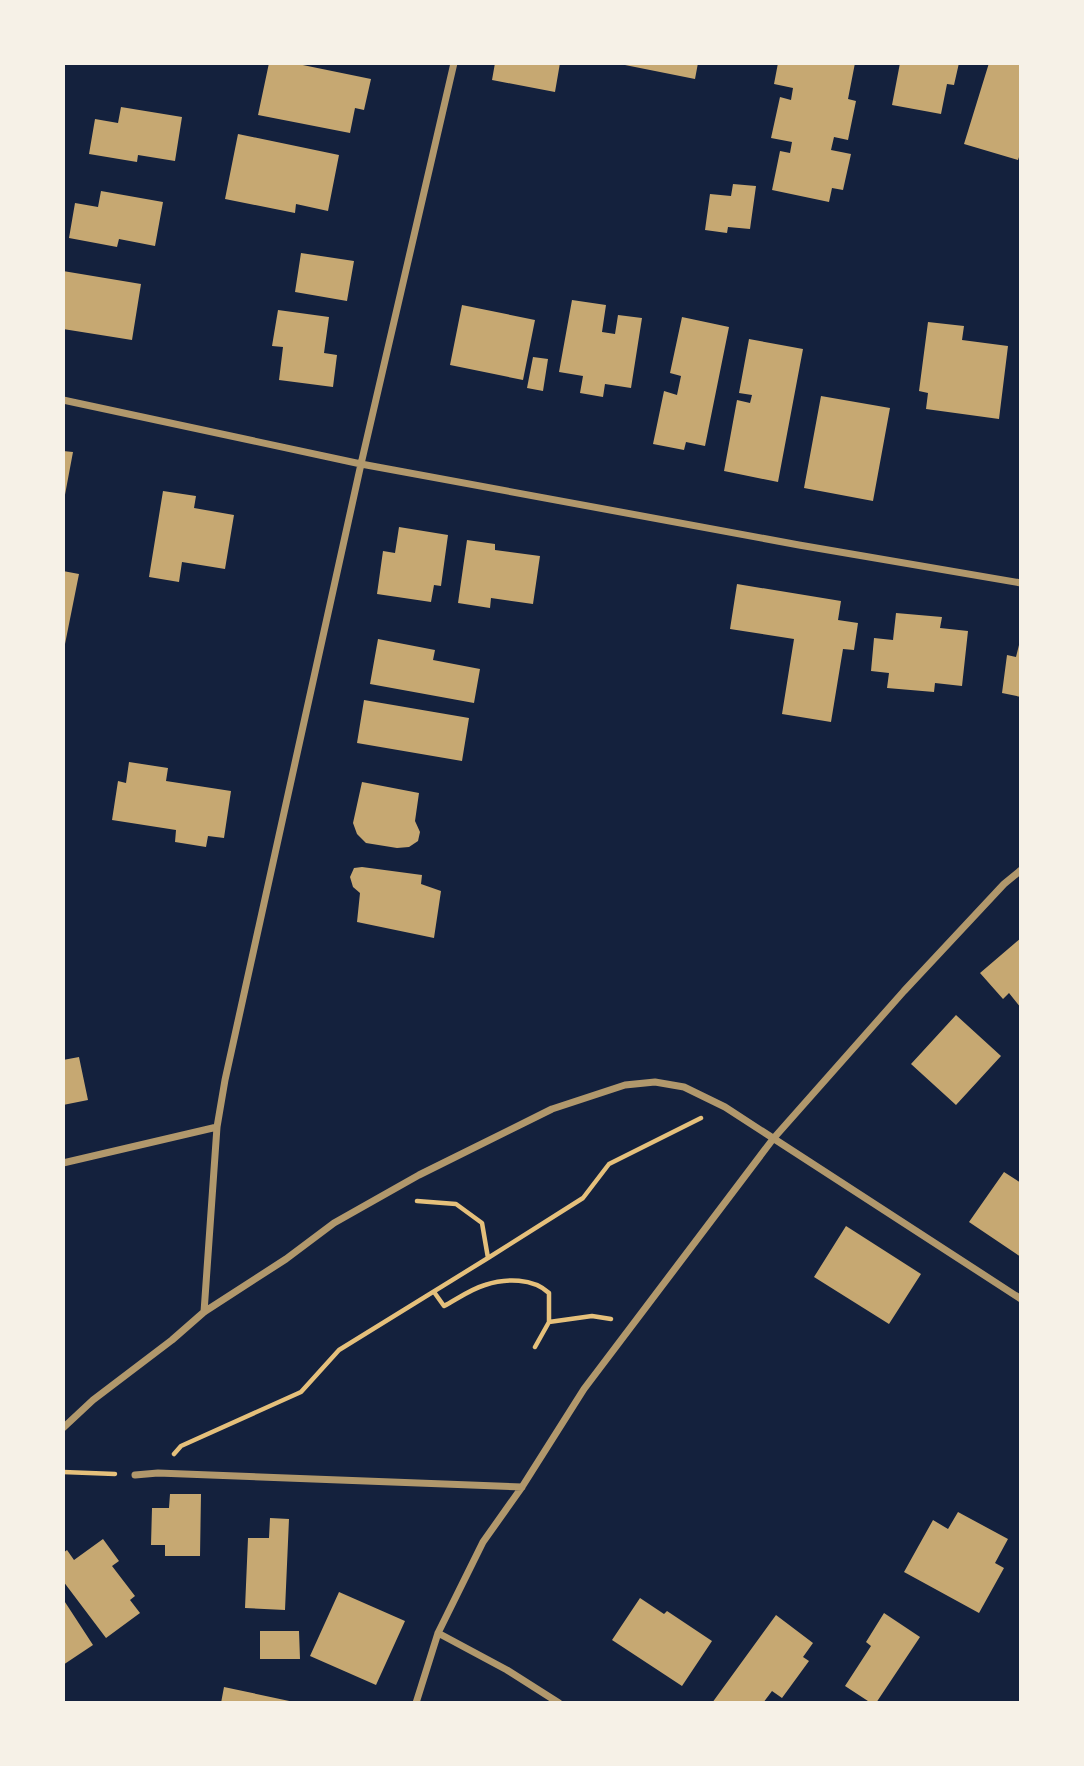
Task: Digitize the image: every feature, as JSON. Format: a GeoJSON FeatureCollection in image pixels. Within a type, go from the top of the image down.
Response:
{"type":"FeatureCollection","features":[{"type":"Feature","properties":{"kind":"street"},"geometry":{"type":"LineString","coordinates":[[204,1312],[217,1127],[233,1040],[361,464],[454,63]]}},
{"type":"Feature","properties":{"kind":"street"},"geometry":{"type":"LineString","coordinates":[[63,400],[361,464],[785,543],[1021,583]]}},
{"type":"Feature","properties":{"kind":"street"},"geometry":{"type":"LineString","coordinates":[[416,1703],[438,1633],[483,1542],[584,1390],[773,1139],[904,991],[1004,884],[1021,870]]}},
{"type":"Feature","properties":{"kind":"street"},"geometry":{"type":"LineString","coordinates":[[63,1428],[93,1400],[204,1312],[286,1259],[334,1223],[419,1175],[552,1109],[625,1085],[654,1082],[684,1087],[725,1107],[1021,1299]]}},
{"type":"Feature","properties":{"kind":"street"},"geometry":{"type":"LineString","coordinates":[[63,1163],[217,1127]]}},
{"type":"Feature","properties":{"kind":"street"},"geometry":{"type":"LineString","coordinates":[[135,1475],[522,1487]]}},
{"type":"Feature","properties":{"kind":"street"},"geometry":{"type":"LineString","coordinates":[[438,1633],[507,1670],[559,1703]]}},
{"type":"Feature","properties":{"kind":"path"},"geometry":{"type":"LineString","coordinates":[[158,1474],[181,1446],[301,1392],[339,1350],[583,1198],[609,1164],[725,1107]]}},
{"type":"Feature","properties":{"kind":"path"},"geometry":{"type":"LineString","coordinates":[[409,1203],[419,1200],[456,1204],[482,1223],[488,1258]]}},
{"type":"Feature","properties":{"kind":"path"},"geometry":{"type":"LineString","coordinates":[[434,1293],[444,1306],[485,1284],[524,1280],[540,1285],[549,1293],[549,1322],[535,1347]]}},
{"type":"Feature","properties":{"kind":"path"},"geometry":{"type":"LineString","coordinates":[[549,1322],[592,1316],[634,1323]]}},
{"type":"Feature","properties":{"kind":"path"},"geometry":{"type":"LineString","coordinates":[[63,1472],[135,1475]]}},
{"type":"Feature","properties":{"kind":"building"},"geometry":{"type":"Polygon","coordinates":[[[269,63],[293,63],[371,79],[364,110],[355,108],[350,133],[258,115],[269,63]]]}},
{"type":"Feature","properties":{"kind":"building"},"geometry":{"type":"Polygon","coordinates":[[[495,63],[560,63],[555,92],[492,80],[495,63]]]}},
{"type":"Feature","properties":{"kind":"building"},"geometry":{"type":"Polygon","coordinates":[[[615,63],[698,63],[695,79],[615,63]]]}},
{"type":"Feature","properties":{"kind":"building"},"geometry":{"type":"Polygon","coordinates":[[[778,63],[855,63],[848,99],[856,101],[848,140],[834,137],[831,150],[851,154],[843,190],[832,188],[829,202],[772,190],[780,151],[790,153],[792,142],[771,138],[780,97],[791,100],[793,88],[774,84],[778,63]]]}},
{"type":"Feature","properties":{"kind":"building"},"geometry":{"type":"Polygon","coordinates":[[[900,63],[959,63],[954,85],[947,84],[941,114],[892,105],[900,63]]]}},
{"type":"Feature","properties":{"kind":"building"},"geometry":{"type":"Polygon","coordinates":[[[989,63],[1021,63],[1021,151],[1018,160],[964,144],[989,63]]]}},
{"type":"Feature","properties":{"kind":"building"},"geometry":{"type":"Polygon","coordinates":[[[121,107],[182,117],[175,161],[138,155],[137,162],[89,154],[95,119],[118,123],[121,107]]]}},
{"type":"Feature","properties":{"kind":"building"},"geometry":{"type":"Polygon","coordinates":[[[238,134],[339,155],[328,211],[296,204],[295,213],[225,199],[238,134]]]}},
{"type":"Feature","properties":{"kind":"building"},"geometry":{"type":"Polygon","coordinates":[[[733,184],[756,186],[750,229],[728,227],[727,233],[705,230],[710,194],[731,196],[733,184]]]}},
{"type":"Feature","properties":{"kind":"building"},"geometry":{"type":"Polygon","coordinates":[[[101,191],[163,202],[155,246],[119,239],[117,247],[69,238],[75,203],[98,207],[101,191]]]}},
{"type":"Feature","properties":{"kind":"building"},"geometry":{"type":"Polygon","coordinates":[[[301,253],[354,261],[347,301],[295,292],[301,253]]]}},
{"type":"Feature","properties":{"kind":"building"},"geometry":{"type":"Polygon","coordinates":[[[63,271],[141,284],[132,340],[63,329],[63,271]]]}},
{"type":"Feature","properties":{"kind":"building"},"geometry":{"type":"Polygon","coordinates":[[[572,300],[606,305],[602,332],[615,334],[618,315],[642,318],[631,388],[605,384],[603,397],[580,393],[583,376],[559,372],[572,300]]]}},
{"type":"Feature","properties":{"kind":"building"},"geometry":{"type":"Polygon","coordinates":[[[462,305],[535,320],[523,380],[450,365],[462,305]]]}},
{"type":"Feature","properties":{"kind":"building"},"geometry":{"type":"Polygon","coordinates":[[[278,310],[329,317],[324,353],[337,355],[333,387],[279,380],[283,347],[272,346],[278,310]]]}},
{"type":"Feature","properties":{"kind":"building"},"geometry":{"type":"Polygon","coordinates":[[[682,317],[729,327],[705,446],[686,442],[684,450],[653,444],[664,391],[677,395],[681,376],[670,373],[682,317]]]}},
{"type":"Feature","properties":{"kind":"building"},"geometry":{"type":"Polygon","coordinates":[[[928,322],[964,326],[962,340],[1008,346],[999,419],[926,409],[928,393],[919,391],[928,322]]]}},
{"type":"Feature","properties":{"kind":"building"},"geometry":{"type":"Polygon","coordinates":[[[749,339],[803,349],[778,482],[724,471],[737,400],[750,403],[752,395],[739,393],[749,339]]]}},
{"type":"Feature","properties":{"kind":"building"},"geometry":{"type":"Polygon","coordinates":[[[533,357],[548,359],[543,391],[527,388],[533,357]]]}},
{"type":"Feature","properties":{"kind":"building"},"geometry":{"type":"Polygon","coordinates":[[[821,396],[890,408],[873,501],[804,488],[821,396]]]}},
{"type":"Feature","properties":{"kind":"building"},"geometry":{"type":"Polygon","coordinates":[[[63,451],[73,452],[64,500],[63,500],[63,451]]]}},
{"type":"Feature","properties":{"kind":"building"},"geometry":{"type":"Polygon","coordinates":[[[163,491],[196,496],[194,508],[234,515],[225,569],[182,562],[179,582],[149,577],[163,491]]]}},
{"type":"Feature","properties":{"kind":"building"},"geometry":{"type":"Polygon","coordinates":[[[399,527],[448,535],[441,586],[434,585],[431,602],[377,594],[383,551],[395,553],[399,527]]]}},
{"type":"Feature","properties":{"kind":"building"},"geometry":{"type":"Polygon","coordinates":[[[467,540],[495,544],[495,550],[540,556],[533,604],[491,598],[490,608],[458,603],[467,540]]]}},
{"type":"Feature","properties":{"kind":"building"},"geometry":{"type":"Polygon","coordinates":[[[63,571],[79,574],[64,649],[63,648],[63,571]]]}},
{"type":"Feature","properties":{"kind":"building"},"geometry":{"type":"Polygon","coordinates":[[[737,584],[841,601],[838,620],[858,623],[854,650],[843,649],[831,722],[782,714],[794,639],[730,629],[737,584]]]}},
{"type":"Feature","properties":{"kind":"building"},"geometry":{"type":"Polygon","coordinates":[[[896,613],[942,617],[940,628],[968,631],[962,686],[935,683],[934,692],[887,688],[889,673],[871,671],[874,638],[893,640],[896,613]]]}},
{"type":"Feature","properties":{"kind":"building"},"geometry":{"type":"Polygon","coordinates":[[[378,639],[435,650],[433,660],[480,669],[474,703],[370,684],[378,639]]]}},
{"type":"Feature","properties":{"kind":"building"},"geometry":{"type":"Polygon","coordinates":[[[1020,641],[1021,697],[1002,693],[1007,655],[1016,657],[1020,641]]]}},
{"type":"Feature","properties":{"kind":"building"},"geometry":{"type":"Polygon","coordinates":[[[364,700],[469,718],[462,761],[357,743],[364,700]]]}},
{"type":"Feature","properties":{"kind":"building"},"geometry":{"type":"Polygon","coordinates":[[[129,762],[168,768],[166,781],[231,791],[224,838],[208,836],[206,847],[175,842],[176,830],[112,820],[118,781],[126,783],[129,762]]]}},
{"type":"Feature","properties":{"kind":"building"},"geometry":{"type":"Polygon","coordinates":[[[362,782],[419,793],[415,821],[420,832],[418,841],[409,847],[397,848],[366,843],[357,834],[353,823],[362,782]]]}},
{"type":"Feature","properties":{"kind":"building"},"geometry":{"type":"Polygon","coordinates":[[[354,868],[422,875],[421,884],[441,891],[434,938],[357,922],[360,893],[353,887],[350,877],[354,868]]]}},
{"type":"Feature","properties":{"kind":"building"},"geometry":{"type":"Polygon","coordinates":[[[1021,938],[1021,1008],[1009,993],[1003,999],[980,973],[1021,938]]]}},
{"type":"Feature","properties":{"kind":"building"},"geometry":{"type":"Polygon","coordinates":[[[956,1015],[1001,1056],[956,1105],[911,1064],[956,1015]]]}},
{"type":"Feature","properties":{"kind":"building"},"geometry":{"type":"Polygon","coordinates":[[[79,1057],[88,1100],[63,1105],[63,1060],[79,1057]]]}},
{"type":"Feature","properties":{"kind":"building"},"geometry":{"type":"Polygon","coordinates":[[[1004,1172],[1021,1183],[1021,1257],[969,1222],[1004,1172]]]}},
{"type":"Feature","properties":{"kind":"building"},"geometry":{"type":"Polygon","coordinates":[[[846,1226],[921,1274],[889,1324],[814,1277],[846,1226]]]}},
{"type":"Feature","properties":{"kind":"building"},"geometry":{"type":"Polygon","coordinates":[[[170,1494],[201,1494],[200,1556],[165,1556],[165,1545],[151,1545],[152,1508],[169,1508],[170,1494]]]}},
{"type":"Feature","properties":{"kind":"building"},"geometry":{"type":"Polygon","coordinates":[[[958,1512],[1008,1539],[995,1563],[1004,1568],[979,1613],[904,1572],[933,1520],[948,1529],[958,1512]]]}},
{"type":"Feature","properties":{"kind":"building"},"geometry":{"type":"Polygon","coordinates":[[[270,1518],[289,1519],[285,1610],[245,1608],[248,1538],[269,1538],[270,1518]]]}},
{"type":"Feature","properties":{"kind":"building"},"geometry":{"type":"Polygon","coordinates":[[[103,1539],[119,1561],[112,1566],[135,1596],[130,1600],[140,1613],[106,1638],[63,1581],[63,1553],[67,1550],[74,1560],[103,1539]]]}},
{"type":"Feature","properties":{"kind":"building"},"geometry":{"type":"Polygon","coordinates":[[[339,1592],[405,1621],[376,1685],[310,1656],[339,1592]]]}},
{"type":"Feature","properties":{"kind":"building"},"geometry":{"type":"Polygon","coordinates":[[[640,1598],[664,1614],[667,1611],[712,1641],[682,1686],[612,1640],[640,1598]]]}},
{"type":"Feature","properties":{"kind":"building"},"geometry":{"type":"Polygon","coordinates":[[[63,1599],[93,1645],[63,1665],[63,1599]]]}},
{"type":"Feature","properties":{"kind":"building"},"geometry":{"type":"Polygon","coordinates":[[[884,1613],[920,1637],[876,1703],[871,1703],[845,1686],[871,1646],[866,1642],[884,1613]]]}},
{"type":"Feature","properties":{"kind":"building"},"geometry":{"type":"Polygon","coordinates":[[[776,1615],[813,1643],[803,1657],[809,1661],[782,1698],[772,1691],[763,1703],[712,1703],[776,1615]]]}},
{"type":"Feature","properties":{"kind":"building"},"geometry":{"type":"Polygon","coordinates":[[[260,1631],[299,1631],[300,1659],[260,1659],[260,1631]]]}},
{"type":"Feature","properties":{"kind":"building"},"geometry":{"type":"Polygon","coordinates":[[[224,1687],[294,1702],[294,1703],[221,1703],[224,1687]]]}}]}
